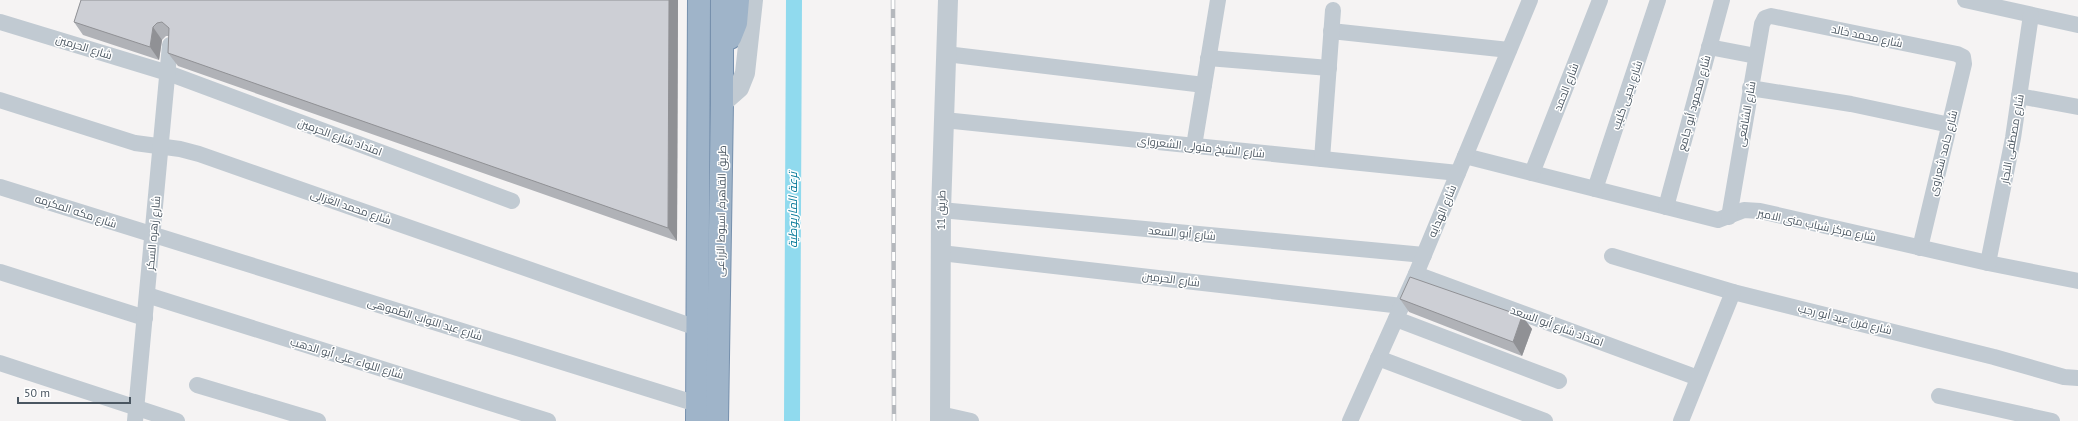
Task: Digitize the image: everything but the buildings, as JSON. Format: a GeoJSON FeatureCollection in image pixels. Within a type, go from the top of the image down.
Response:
{"type":"FeatureCollection","features":[{"type":"Feature","properties":{"kind":"highway","name":"طريق القاهرة, اسيوط الزراعى"},"geometry":{"type":"LineString","coordinates":[[697,412],[699,0]]}},
{"type":"Feature","properties":{"kind":"highway","name":"طريق القاهرة, اسيوط الزراعى"},"geometry":{"type":"LineString","coordinates":[[717,421],[722,103],[722,0]]}},
{"type":"Feature","properties":{"kind":"highway"},"geometry":{"type":"LineString","coordinates":[[722,51],[732,34],[738,0]]}},
{"type":"Feature","properties":{"kind":"street"},"geometry":{"type":"LineString","coordinates":[[722,103],[739,88],[746,73],[753,0]]}},
{"type":"Feature","properties":{"kind":"street","name":"طريق 11"},"geometry":{"type":"LineString","coordinates":[[940,418],[941,210],[948,0]]}},
{"type":"Feature","properties":{"kind":"street"},"geometry":{"type":"LineString","coordinates":[[1194,146],[1218,0]]}},
{"type":"Feature","properties":{"kind":"street","name":"شارع الهدايه"},"geometry":{"type":"LineString","coordinates":[[1350,421],[1424,255],[1509,50],[1526,0]]}},
{"type":"Feature","properties":{"kind":"street","name":"شارع الحمد"},"geometry":{"type":"LineString","coordinates":[[1532,173],[1600,0]]}},
{"type":"Feature","properties":{"kind":"street","name":"شارع يحيى كليب"},"geometry":{"type":"LineString","coordinates":[[1595,189],[1658,0]]}},
{"type":"Feature","properties":{"kind":"street","name":"شارع محمود أبو جامع"},"geometry":{"type":"LineString","coordinates":[[1666,207],[1722,0]]}},
{"type":"Feature","properties":{"kind":"street"},"geometry":{"type":"LineString","coordinates":[[1965,0],[2078,25]]}},
{"type":"Feature","properties":{"kind":"street"},"geometry":{"type":"LineString","coordinates":[[1322,159],[1333,10]]}},
{"type":"Feature","properties":{"kind":"street","name":"شارع مصطفى النجار"},"geometry":{"type":"LineString","coordinates":[[1988,263],[2006,176],[2020,96],[2031,15]]}},
{"type":"Feature","properties":{"kind":"street","name":"شارع الشافعى"},"geometry":{"type":"LineString","coordinates":[[1729,217],[1750,88],[1763,21],[1768,16],[1771,16]]}},
{"type":"Feature","properties":{"kind":"street","name":"شارع محمد خالد"},"geometry":{"type":"LineString","coordinates":[[1771,16],[1957,54],[1963,58]]}},
{"type":"Feature","properties":{"kind":"street","name":"شارع الحرمين"},"geometry":{"type":"LineString","coordinates":[[0,22],[168,73]]}},
{"type":"Feature","properties":{"kind":"street"},"geometry":{"type":"LineString","coordinates":[[1331,31],[1509,50]]}},
{"type":"Feature","properties":{"kind":"street","name":"شارع زهره السكر"},"geometry":{"type":"LineString","coordinates":[[136,414],[170,45]]}},
{"type":"Feature","properties":{"kind":"street"},"geometry":{"type":"LineString","coordinates":[[1709,47],[1756,56]]}},
{"type":"Feature","properties":{"kind":"street"},"geometry":{"type":"LineString","coordinates":[[946,54],[1204,85]]}},
{"type":"Feature","properties":{"kind":"street"},"geometry":{"type":"LineString","coordinates":[[1208,58],[1329,68]]}},
{"type":"Feature","properties":{"kind":"street","name":"شارع حامد شعراوى"},"geometry":{"type":"LineString","coordinates":[[1920,248],[1950,126],[1964,64],[1963,58]]}},
{"type":"Feature","properties":{"kind":"street","name":"امتداد شارع الحرمين"},"geometry":{"type":"LineString","coordinates":[[168,73],[512,201]]}},
{"type":"Feature","properties":{"kind":"street"},"geometry":{"type":"LineString","coordinates":[[1750,88],[1851,104],[1950,126]]}},
{"type":"Feature","properties":{"kind":"street"},"geometry":{"type":"LineString","coordinates":[[2020,96],[2078,107]]}},
{"type":"Feature","properties":{"kind":"street","name":"شارع محمد الغزالى"},"geometry":{"type":"LineString","coordinates":[[0,100],[123,140],[199,154],[697,328]]}},
{"type":"Feature","properties":{"kind":"street","name":"شارع الشيخ متولى الشعرواى"},"geometry":{"type":"LineString","coordinates":[[944,120],[1458,173]]}},
{"type":"Feature","properties":{"kind":"street","name":"شارع مركز شباب منى الامير"},"geometry":{"type":"LineString","coordinates":[[1465,156],[1718,220],[1744,210],[1760,211],[1988,263],[2078,281]]}},
{"type":"Feature","properties":{"kind":"street","name":"شارع مكه المكرمه"},"geometry":{"type":"LineString","coordinates":[[0,186],[152,235]]}},
{"type":"Feature","properties":{"kind":"street","name":"شارع أبو السعد"},"geometry":{"type":"LineString","coordinates":[[941,210],[1424,255]]}},
{"type":"Feature","properties":{"kind":"street","name":"شارع عبد التواب الطموهى"},"geometry":{"type":"LineString","coordinates":[[152,235],[697,412]]}},
{"type":"Feature","properties":{"kind":"street","name":"شارع الحرمين"},"geometry":{"type":"LineString","coordinates":[[941,252],[1399,312],[1559,381]]}},
{"type":"Feature","properties":{"kind":"street","name":"شارع فرن عيد أبو رجب"},"geometry":{"type":"LineString","coordinates":[[1612,256],[1733,292],[1994,357],[2064,377],[2078,378]]}},
{"type":"Feature","properties":{"kind":"street"},"geometry":{"type":"LineString","coordinates":[[0,272],[145,318]]}},
{"type":"Feature","properties":{"kind":"street","name":"امتداد شارع أبو السعد"},"geometry":{"type":"LineString","coordinates":[[1416,274],[1698,378]]}},
{"type":"Feature","properties":{"kind":"street"},"geometry":{"type":"LineString","coordinates":[[1684,420],[1698,378],[1733,292]]}},
{"type":"Feature","properties":{"kind":"street","name":"شارع اللواء على أبو الدهب"},"geometry":{"type":"LineString","coordinates":[[147,295],[548,421]]}},
{"type":"Feature","properties":{"kind":"street"},"geometry":{"type":"LineString","coordinates":[[1378,358],[1545,421]]}},
{"type":"Feature","properties":{"kind":"street"},"geometry":{"type":"LineString","coordinates":[[0,363],[136,414],[177,421]]}},
{"type":"Feature","properties":{"kind":"street"},"geometry":{"type":"LineString","coordinates":[[197,385],[318,421]]}},
{"type":"Feature","properties":{"kind":"street"},"geometry":{"type":"LineString","coordinates":[[1939,396],[2052,421]]}},
{"type":"Feature","properties":{"kind":"street"},"geometry":{"type":"LineString","coordinates":[[940,418],[971,421]]}},
{"type":"Feature","properties":{"kind":"waterway","name":"ترعة الماريوطية"},"geometry":{"type":"LineString","coordinates":[[792,421],[794,0]]}},
{"type":"Feature","properties":{"kind":"railway"},"geometry":{"type":"LineString","coordinates":[[893,0],[894,421]]}}]}
